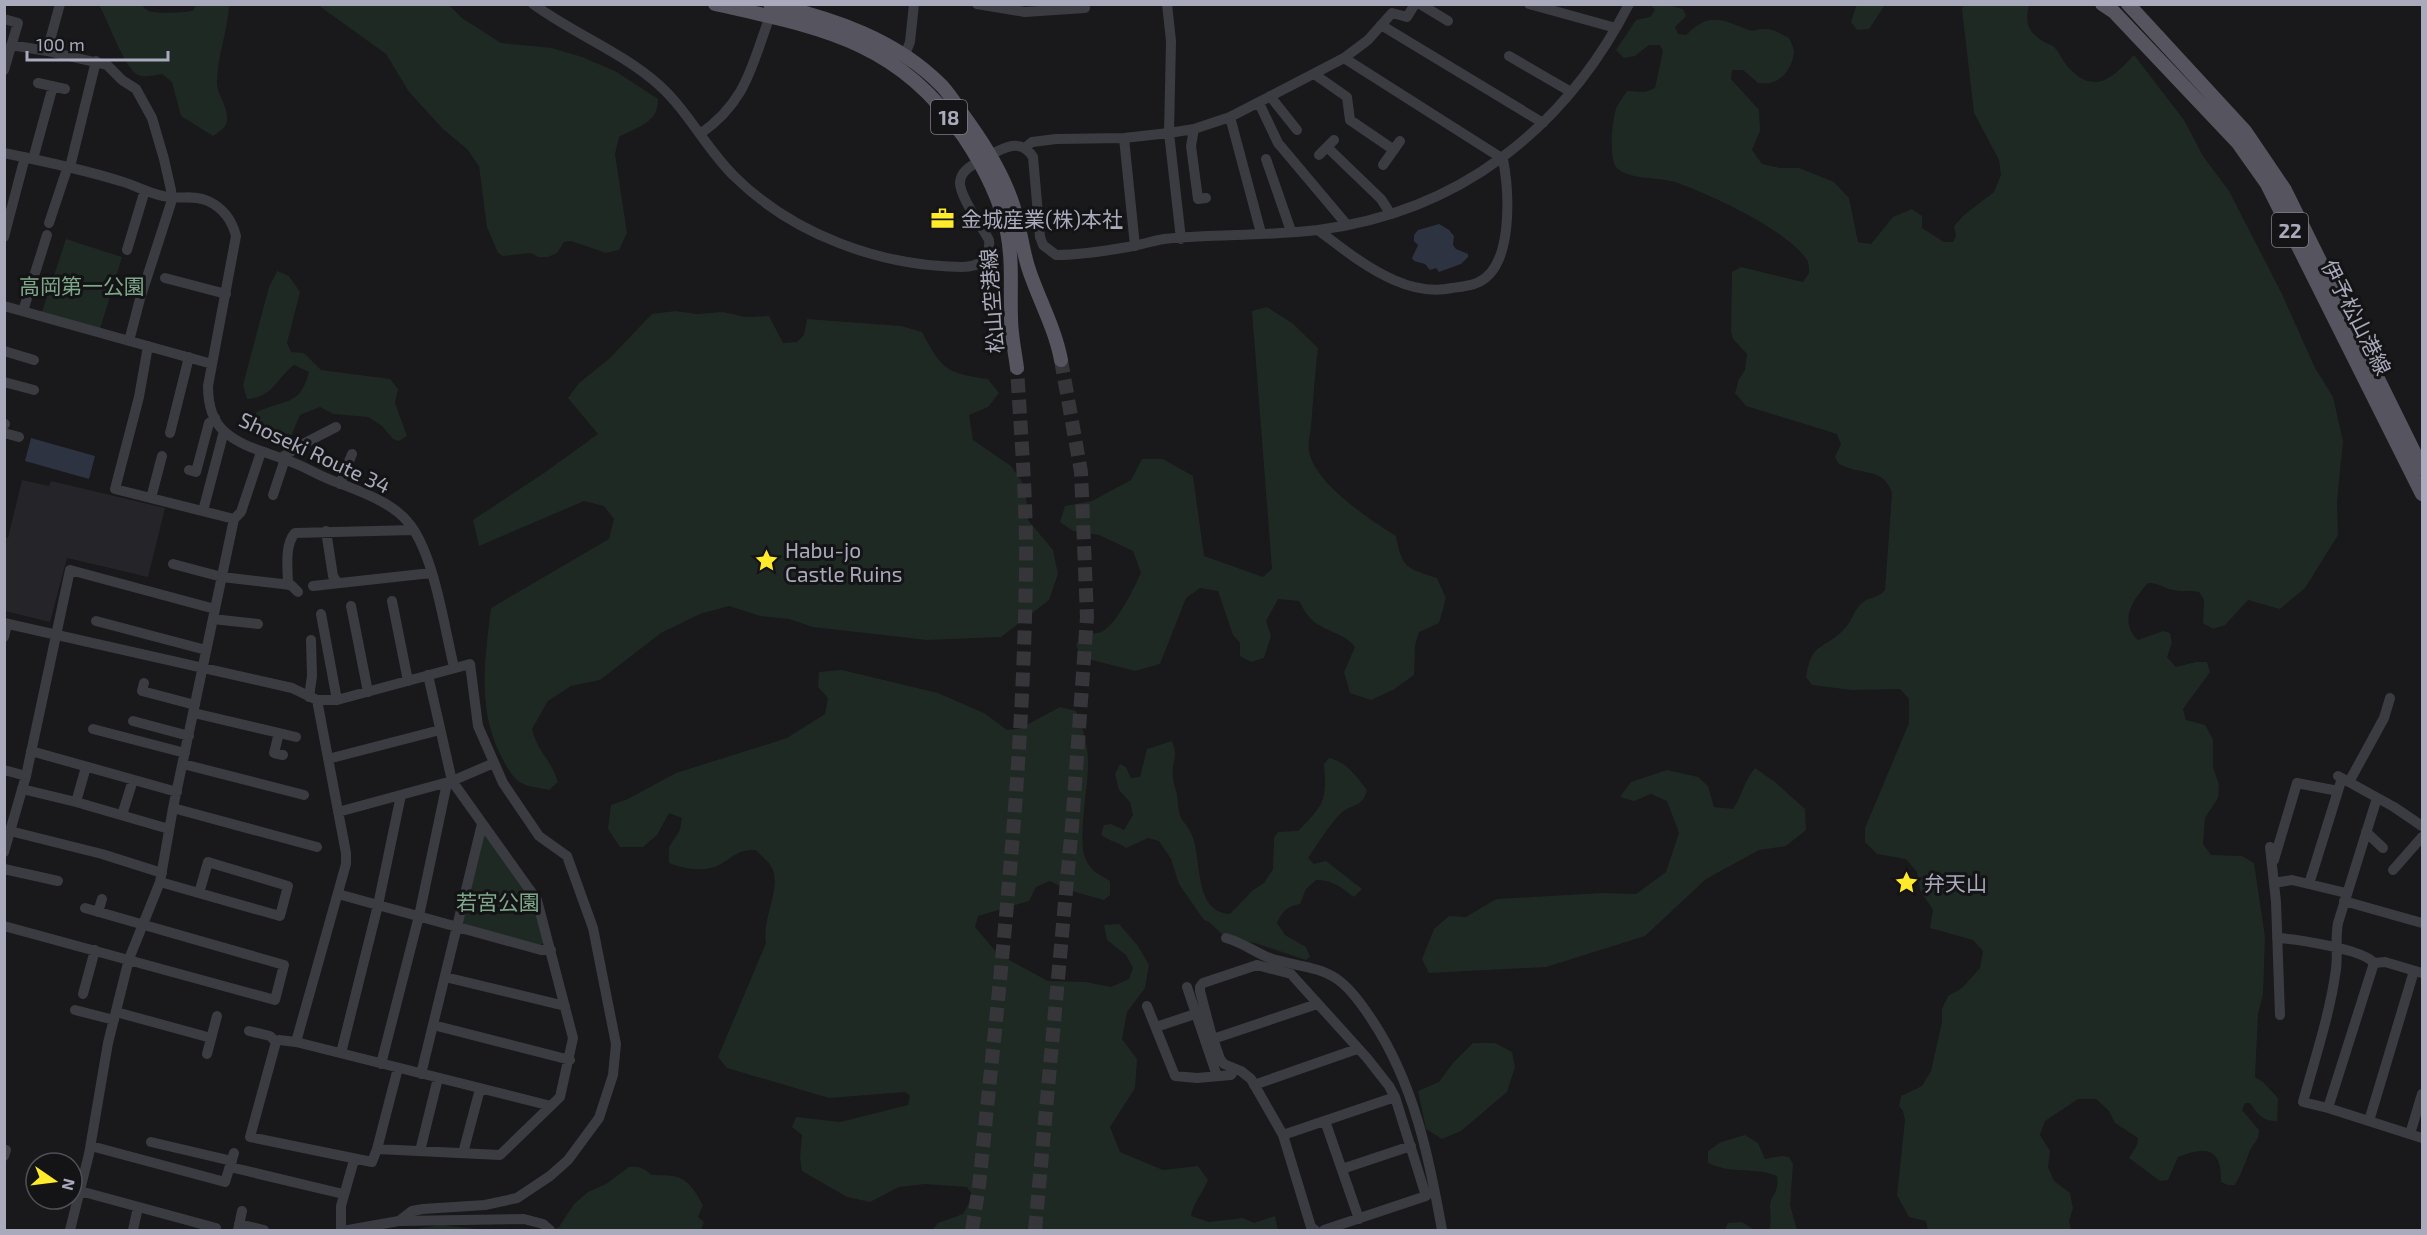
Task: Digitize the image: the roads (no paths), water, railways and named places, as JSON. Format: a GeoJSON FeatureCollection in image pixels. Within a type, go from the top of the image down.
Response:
{"type":"FeatureCollection","features":[{"type":"Feature","properties":{"kind":"main road","name":"松山空港線"},"geometry":{"type":"LineString","coordinates":[[715,4],[772,8],[839,22],[862,32],[904,57],[941,86],[986,158],[1007,232],[1012,272],[1011,321],[1017,368]]}},
{"type":"Feature","properties":{"kind":"main road","name":"伊予松山港線"},"geometry":{"type":"LineString","coordinates":[[2102,4],[2114,12],[2238,143],[2267,184],[2422,494]]}},
{"type":"Feature","properties":{"kind":"main road","name":"伊予松山港線"},"geometry":{"type":"LineString","coordinates":[[2128,4],[2246,131],[2285,190],[2422,468]]}},
{"type":"Feature","properties":{"kind":"main road","name":"松山空港線"},"geometry":{"type":"LineString","coordinates":[[772,8],[840,36],[891,63],[910,76],[1001,173],[1017,216],[1030,272],[1050,319],[1060,360]]}},
{"type":"Feature","properties":{"kind":"street"},"geometry":{"type":"LineString","coordinates":[[47,51],[60,4]]}},
{"type":"Feature","properties":{"kind":"street"},"geometry":{"type":"LineString","coordinates":[[533,4],[551,17],[611,50],[660,86],[734,176],[768,205],[808,228],[862,252],[930,265],[969,267],[980,264],[989,252],[989,240],[961,191],[960,183],[964,170],[1010,145],[1025,148],[1033,157],[1040,237],[1048,251],[1056,255],[1135,246],[1162,240],[1318,230],[1347,225],[1390,213],[1461,185],[1503,159],[1543,123],[1587,73],[1629,4]]}},
{"type":"Feature","properties":{"kind":"street"},"geometry":{"type":"LineString","coordinates":[[904,57],[910,42],[914,4]]}},
{"type":"Feature","properties":{"kind":"street"},"geometry":{"type":"LineString","coordinates":[[977,4],[1024,12],[1060,7],[1085,8]]}},
{"type":"Feature","properties":{"kind":"street"},"geometry":{"type":"LineString","coordinates":[[1167,4],[1171,41],[1169,133],[1181,239]]}},
{"type":"Feature","properties":{"kind":"street"},"geometry":{"type":"LineString","coordinates":[[1025,148],[1032,142],[1056,139],[1124,138],[1169,133],[1194,129],[1230,117],[1344,58],[1368,40],[1392,13],[1407,17],[1415,4]]}},
{"type":"Feature","properties":{"kind":"street"},"geometry":{"type":"LineString","coordinates":[[1420,4],[1448,21]]}},
{"type":"Feature","properties":{"kind":"street"},"geometry":{"type":"LineString","coordinates":[[1534,5],[1616,28]]}},
{"type":"Feature","properties":{"kind":"street"},"geometry":{"type":"LineString","coordinates":[[700,134],[721,119],[735,102],[755,61],[772,8]]}},
{"type":"Feature","properties":{"kind":"street"},"geometry":{"type":"LineString","coordinates":[[4,19],[18,23],[4,70]]}},
{"type":"Feature","properties":{"kind":"street"},"geometry":{"type":"LineString","coordinates":[[1381,26],[1543,123]]}},
{"type":"Feature","properties":{"kind":"street"},"geometry":{"type":"LineString","coordinates":[[11,45],[107,65],[122,80],[136,89],[152,118],[172,197],[129,341]]}},
{"type":"Feature","properties":{"kind":"street"},"geometry":{"type":"LineString","coordinates":[[1509,56],[1571,92]]}},
{"type":"Feature","properties":{"kind":"street"},"geometry":{"type":"LineString","coordinates":[[1318,230],[1346,251],[1394,280],[1419,288],[1440,290],[1480,282],[1501,258],[1506,222],[1503,159],[1344,58]]}},
{"type":"Feature","properties":{"kind":"street"},"geometry":{"type":"LineString","coordinates":[[49,216],[69,166],[96,61]]}},
{"type":"Feature","properties":{"kind":"street"},"geometry":{"type":"LineString","coordinates":[[1314,74],[1347,97],[1350,120],[1397,146],[1383,165]]}},
{"type":"Feature","properties":{"kind":"street"},"geometry":{"type":"LineString","coordinates":[[38,83],[65,89]]}},
{"type":"Feature","properties":{"kind":"street"},"geometry":{"type":"LineString","coordinates":[[4,237],[53,86]]}},
{"type":"Feature","properties":{"kind":"street"},"geometry":{"type":"LineString","coordinates":[[1270,96],[1297,130]]}},
{"type":"Feature","properties":{"kind":"street"},"geometry":{"type":"LineString","coordinates":[[1259,103],[1278,143],[1347,225]]}},
{"type":"Feature","properties":{"kind":"street"},"geometry":{"type":"LineString","coordinates":[[1230,117],[1262,234]]}},
{"type":"Feature","properties":{"kind":"street"},"geometry":{"type":"LineString","coordinates":[[1194,129],[1191,146],[1198,199],[1206,198]]}},
{"type":"Feature","properties":{"kind":"street"},"geometry":{"type":"LineString","coordinates":[[1124,138],[1135,246]]}},
{"type":"Feature","properties":{"kind":"street"},"geometry":{"type":"LineString","coordinates":[[1319,156],[1330,143],[1381,199],[1390,213]]}},
{"type":"Feature","properties":{"kind":"street","name":"Shoseki Route 34"},"geometry":{"type":"LineString","coordinates":[[4,153],[69,166],[172,197],[198,197],[224,211],[233,226],[235,244],[208,397],[215,418],[224,431],[261,452],[283,458],[385,504],[406,520],[425,551],[454,667]]}},
{"type":"Feature","properties":{"kind":"street"},"geometry":{"type":"LineString","coordinates":[[1266,159],[1291,231]]}},
{"type":"Feature","properties":{"kind":"street"},"geometry":{"type":"LineString","coordinates":[[127,250],[145,190]]}},
{"type":"Feature","properties":{"kind":"street"},"geometry":{"type":"LineString","coordinates":[[23,311],[47,235]]}},
{"type":"Feature","properties":{"kind":"street"},"geometry":{"type":"LineString","coordinates":[[165,278],[226,294]]}},
{"type":"Feature","properties":{"kind":"street"},"geometry":{"type":"LineString","coordinates":[[4,306],[212,364]]}},
{"type":"Feature","properties":{"kind":"street"},"geometry":{"type":"LineString","coordinates":[[148,346],[139,397],[115,489],[234,519]]}},
{"type":"Feature","properties":{"kind":"street"},"geometry":{"type":"LineString","coordinates":[[4,351],[34,360]]}},
{"type":"Feature","properties":{"kind":"street"},"geometry":{"type":"LineString","coordinates":[[170,433],[189,357]]}},
{"type":"Feature","properties":{"kind":"street"},"geometry":{"type":"LineString","coordinates":[[4,382],[34,390]]}},
{"type":"Feature","properties":{"kind":"street"},"geometry":{"type":"LineString","coordinates":[[189,470],[196,472],[209,423],[215,418]]}},
{"type":"Feature","properties":{"kind":"street"},"geometry":{"type":"LineString","coordinates":[[273,495],[283,458],[299,446],[336,427]]}},
{"type":"Feature","properties":{"kind":"street"},"geometry":{"type":"LineString","coordinates":[[203,511],[224,431]]}},
{"type":"Feature","properties":{"kind":"street"},"geometry":{"type":"LineString","coordinates":[[4,433],[19,437]]}},
{"type":"Feature","properties":{"kind":"street"},"geometry":{"type":"LineString","coordinates":[[84,1168],[91,1146],[115,1016],[129,959],[161,877],[173,808],[234,519],[241,512],[261,452]]}},
{"type":"Feature","properties":{"kind":"street"},"geometry":{"type":"LineString","coordinates":[[340,484],[352,454]]}},
{"type":"Feature","properties":{"kind":"street"},"geometry":{"type":"LineString","coordinates":[[151,498],[162,456]]}},
{"type":"Feature","properties":{"kind":"street"},"geometry":{"type":"LineString","coordinates":[[288,585],[288,550],[291,536],[299,532],[414,530]]}},
{"type":"Feature","properties":{"kind":"street"},"geometry":{"type":"LineString","coordinates":[[326,531],[333,576],[337,582]]}},
{"type":"Feature","properties":{"kind":"street"},"geometry":{"type":"LineString","coordinates":[[173,564],[222,577],[288,585],[298,592]]}},
{"type":"Feature","properties":{"kind":"street"},"geometry":{"type":"LineString","coordinates":[[4,852],[10,831],[9,817],[26,776],[70,570],[214,614],[258,624]]}},
{"type":"Feature","properties":{"kind":"street"},"geometry":{"type":"LineString","coordinates":[[313,586],[431,573]]}},
{"type":"Feature","properties":{"kind":"street"},"geometry":{"type":"LineString","coordinates":[[392,601],[408,681]]}},
{"type":"Feature","properties":{"kind":"street"},"geometry":{"type":"LineString","coordinates":[[351,606],[368,692]]}},
{"type":"Feature","properties":{"kind":"street"},"geometry":{"type":"LineString","coordinates":[[321,614],[337,700]]}},
{"type":"Feature","properties":{"kind":"street"},"geometry":{"type":"LineString","coordinates":[[96,621],[206,650]]}},
{"type":"Feature","properties":{"kind":"street"},"geometry":{"type":"LineString","coordinates":[[4,637],[6,623],[292,688],[313,698],[337,700],[470,664],[478,726],[503,783],[539,836],[561,850],[570,866],[592,928],[616,1044],[613,1076],[599,1118],[593,1128],[568,1160],[534,1187],[517,1198],[506,1201],[412,1211],[399,1221]]}},
{"type":"Feature","properties":{"kind":"street"},"geometry":{"type":"LineString","coordinates":[[296,1042],[346,864],[346,853],[328,759],[313,698],[311,640]]}},
{"type":"Feature","properties":{"kind":"street"},"geometry":{"type":"LineString","coordinates":[[381,1064],[419,916],[449,782],[428,675]]}},
{"type":"Feature","properties":{"kind":"street"},"geometry":{"type":"LineString","coordinates":[[144,683],[142,691],[194,709],[296,737]]}},
{"type":"Feature","properties":{"kind":"street"},"geometry":{"type":"LineString","coordinates":[[2309,884],[2342,778],[2384,718],[2390,698]]}},
{"type":"Feature","properties":{"kind":"street"},"geometry":{"type":"LineString","coordinates":[[133,721],[189,736]]}},
{"type":"Feature","properties":{"kind":"street"},"geometry":{"type":"LineString","coordinates":[[93,729],[304,795]]}},
{"type":"Feature","properties":{"kind":"street"},"geometry":{"type":"LineString","coordinates":[[328,759],[440,730]]}},
{"type":"Feature","properties":{"kind":"street"},"geometry":{"type":"LineString","coordinates":[[279,733],[274,753],[283,755]]}},
{"type":"Feature","properties":{"kind":"street"},"geometry":{"type":"LineString","coordinates":[[31,751],[177,792]]}},
{"type":"Feature","properties":{"kind":"street"},"geometry":{"type":"LineString","coordinates":[[338,812],[449,782],[494,762]]}},
{"type":"Feature","properties":{"kind":"street"},"geometry":{"type":"LineString","coordinates":[[76,802],[86,767]]}},
{"type":"Feature","properties":{"kind":"street"},"geometry":{"type":"LineString","coordinates":[[4,770],[26,776]]}},
{"type":"Feature","properties":{"kind":"street"},"geometry":{"type":"LineString","coordinates":[[2342,778],[2422,826]]}},
{"type":"Feature","properties":{"kind":"street"},"geometry":{"type":"LineString","coordinates":[[122,815],[134,780]]}},
{"type":"Feature","properties":{"kind":"street"},"geometry":{"type":"LineString","coordinates":[[377,1149],[500,1155],[560,1097],[570,1060],[573,1038],[537,900],[449,782]]}},
{"type":"Feature","properties":{"kind":"street"},"geometry":{"type":"LineString","coordinates":[[2272,867],[2297,783],[2338,791]]}},
{"type":"Feature","properties":{"kind":"street"},"geometry":{"type":"LineString","coordinates":[[22,789],[169,829]]}},
{"type":"Feature","properties":{"kind":"street"},"geometry":{"type":"LineString","coordinates":[[341,1053],[378,905],[401,795]]}},
{"type":"Feature","properties":{"kind":"street"},"geometry":{"type":"LineString","coordinates":[[2377,798],[2345,897],[2336,934],[2336,967],[2328,1013],[2303,1102],[2422,1138]]}},
{"type":"Feature","properties":{"kind":"street"},"geometry":{"type":"LineString","coordinates":[[173,808],[317,847]]}},
{"type":"Feature","properties":{"kind":"street"},"geometry":{"type":"LineString","coordinates":[[421,1074],[482,824]]}},
{"type":"Feature","properties":{"kind":"street"},"geometry":{"type":"LineString","coordinates":[[10,831],[102,854],[199,893],[280,916],[288,886],[208,862],[199,893]]}},
{"type":"Feature","properties":{"kind":"street"},"geometry":{"type":"LineString","coordinates":[[2366,832],[2383,848]]}},
{"type":"Feature","properties":{"kind":"street"},"geometry":{"type":"LineString","coordinates":[[2393,870],[2422,837]]}},
{"type":"Feature","properties":{"kind":"street"},"geometry":{"type":"LineString","coordinates":[[2270,847],[2274,883],[2280,1015]]}},
{"type":"Feature","properties":{"kind":"street"},"geometry":{"type":"LineString","coordinates":[[4,869],[57,881]]}},
{"type":"Feature","properties":{"kind":"street"},"geometry":{"type":"LineString","coordinates":[[2274,883],[2292,880],[2309,884],[2422,923]]}},
{"type":"Feature","properties":{"kind":"street"},"geometry":{"type":"LineString","coordinates":[[338,894],[541,950],[551,950]]}},
{"type":"Feature","properties":{"kind":"street"},"geometry":{"type":"LineString","coordinates":[[98,912],[102,899]]}},
{"type":"Feature","properties":{"kind":"street"},"geometry":{"type":"LineString","coordinates":[[4,926],[275,1000],[284,965],[85,908]]}},
{"type":"Feature","properties":{"kind":"street"},"geometry":{"type":"LineString","coordinates":[[1226,938],[1266,957],[1324,971],[1339,980],[1364,1007],[1389,1044],[1412,1097],[1431,1197]]}},
{"type":"Feature","properties":{"kind":"street"},"geometry":{"type":"LineString","coordinates":[[2277,938],[2336,948],[2369,957],[2374,963]]}},
{"type":"Feature","properties":{"kind":"street"},"geometry":{"type":"LineString","coordinates":[[83,994],[95,950]]}},
{"type":"Feature","properties":{"kind":"street"},"geometry":{"type":"LineString","coordinates":[[2369,1121],[2418,972],[2385,962],[2374,963]]}},
{"type":"Feature","properties":{"kind":"street"},"geometry":{"type":"LineString","coordinates":[[2328,1108],[2374,963]]}},
{"type":"Feature","properties":{"kind":"street"},"geometry":{"type":"LineString","coordinates":[[1315,1230],[1311,1227],[1283,1135],[1246,1074],[1224,1064],[1213,1039],[1200,987],[1203,984],[1263,965],[1291,974],[1389,1086],[1442,1230]]}},
{"type":"Feature","properties":{"kind":"street"},"geometry":{"type":"LineString","coordinates":[[445,977],[565,1006]]}},
{"type":"Feature","properties":{"kind":"street"},"geometry":{"type":"LineString","coordinates":[[1187,987],[1217,1076]]}},
{"type":"Feature","properties":{"kind":"street"},"geometry":{"type":"LineString","coordinates":[[1213,1039],[1317,1004]]}},
{"type":"Feature","properties":{"kind":"street"},"geometry":{"type":"LineString","coordinates":[[1147,1006],[1175,1076],[1231,1075],[1235,1069]]}},
{"type":"Feature","properties":{"kind":"street"},"geometry":{"type":"LineString","coordinates":[[75,1010],[115,1016],[211,1038]]}},
{"type":"Feature","properties":{"kind":"street"},"geometry":{"type":"LineString","coordinates":[[1156,1027],[1195,1014]]}},
{"type":"Feature","properties":{"kind":"street"},"geometry":{"type":"LineString","coordinates":[[207,1054],[217,1016]]}},
{"type":"Feature","properties":{"kind":"street"},"geometry":{"type":"LineString","coordinates":[[433,1025],[570,1060]]}},
{"type":"Feature","properties":{"kind":"street"},"geometry":{"type":"LineString","coordinates":[[249,1031],[270,1036],[276,1042]]}},
{"type":"Feature","properties":{"kind":"street"},"geometry":{"type":"LineString","coordinates":[[276,1042],[279,1040],[296,1042],[551,1106]]}},
{"type":"Feature","properties":{"kind":"street"},"geometry":{"type":"LineString","coordinates":[[276,1042],[249,1137],[354,1160],[372,1162],[398,1068]]}},
{"type":"Feature","properties":{"kind":"street"},"geometry":{"type":"LineString","coordinates":[[1254,1085],[1358,1050]]}},
{"type":"Feature","properties":{"kind":"street"},"geometry":{"type":"LineString","coordinates":[[420,1151],[438,1078]]}},
{"type":"Feature","properties":{"kind":"street"},"geometry":{"type":"LineString","coordinates":[[464,1153],[480,1089]]}},
{"type":"Feature","properties":{"kind":"street"},"geometry":{"type":"LineString","coordinates":[[2410,1134],[2422,1094]]}},
{"type":"Feature","properties":{"kind":"street"},"geometry":{"type":"LineString","coordinates":[[1283,1135],[1395,1098]]}},
{"type":"Feature","properties":{"kind":"street"},"geometry":{"type":"LineString","coordinates":[[1325,1121],[1359,1219]]}},
{"type":"Feature","properties":{"kind":"street"},"geometry":{"type":"LineString","coordinates":[[151,1142],[232,1160],[343,1194]]}},
{"type":"Feature","properties":{"kind":"street"},"geometry":{"type":"LineString","coordinates":[[91,1146],[225,1182],[232,1160]]}},
{"type":"Feature","properties":{"kind":"street"},"geometry":{"type":"LineString","coordinates":[[1342,1169],[1410,1146]]}},
{"type":"Feature","properties":{"kind":"street"},"geometry":{"type":"LineString","coordinates":[[341,1230],[339,1218],[343,1194],[354,1160]]}},
{"type":"Feature","properties":{"kind":"street"},"geometry":{"type":"LineString","coordinates":[[84,1188],[138,1207],[216,1228]]}},
{"type":"Feature","properties":{"kind":"street"},"geometry":{"type":"LineString","coordinates":[[1324,1230],[1431,1197]]}},
{"type":"Feature","properties":{"kind":"street"},"geometry":{"type":"LineString","coordinates":[[133,1230],[138,1207]]}},
{"type":"Feature","properties":{"kind":"street"},"geometry":{"type":"LineString","coordinates":[[70,1230],[73,1211]]}},
{"type":"Feature","properties":{"kind":"street"},"geometry":{"type":"LineString","coordinates":[[242,1211],[238,1227],[264,1230]]}},
{"type":"Feature","properties":{"kind":"street"},"geometry":{"type":"LineString","coordinates":[[348,1230],[399,1221],[524,1219],[543,1224],[550,1230]]}},
{"type":"Feature","properties":{"kind":"water"},"geometry":{"type":"Polygon","coordinates":[[[1439,224],[1454,236],[1453,245],[1456,249],[1468,254],[1468,257],[1461,264],[1439,272],[1436,268],[1430,270],[1425,264],[1414,261],[1412,258],[1418,245],[1414,241],[1414,235],[1418,230],[1439,224]]]}},
{"type":"Feature","properties":{"kind":"water"},"geometry":{"type":"Polygon","coordinates":[[[31,438],[95,456],[89,479],[25,461],[31,438]]]}},
{"type":"Feature","properties":{"kind":"tunnel"},"geometry":{"type":"LineString","coordinates":[[1035,1230],[1072,826],[1087,617],[1081,472],[1061,360]]}},
{"type":"Feature","properties":{"kind":"tunnel"},"geometry":{"type":"LineString","coordinates":[[972,1230],[979,1186],[1002,956],[1020,726],[1026,546],[1017,368]]}},
{"type":"Feature","properties":{"kind":"place","name":"金城産業(株)本社"},"geometry":{"type":"Point","coordinates":[943,218]}},
{"type":"Feature","properties":{"kind":"place","name":"Habu-jo Castle Ruins"},"geometry":{"type":"Point","coordinates":[767,561]}},
{"type":"Feature","properties":{"kind":"place","name":"弁天山"},"geometry":{"type":"Point","coordinates":[1906,882]}},
{"type":"Feature","properties":{"kind":"park label","name":"高岡第一公園"},"geometry":{"type":"Point","coordinates":[82,285]}},
{"type":"Feature","properties":{"kind":"park label","name":"若宮公園"},"geometry":{"type":"Point","coordinates":[498,901]}}]}
